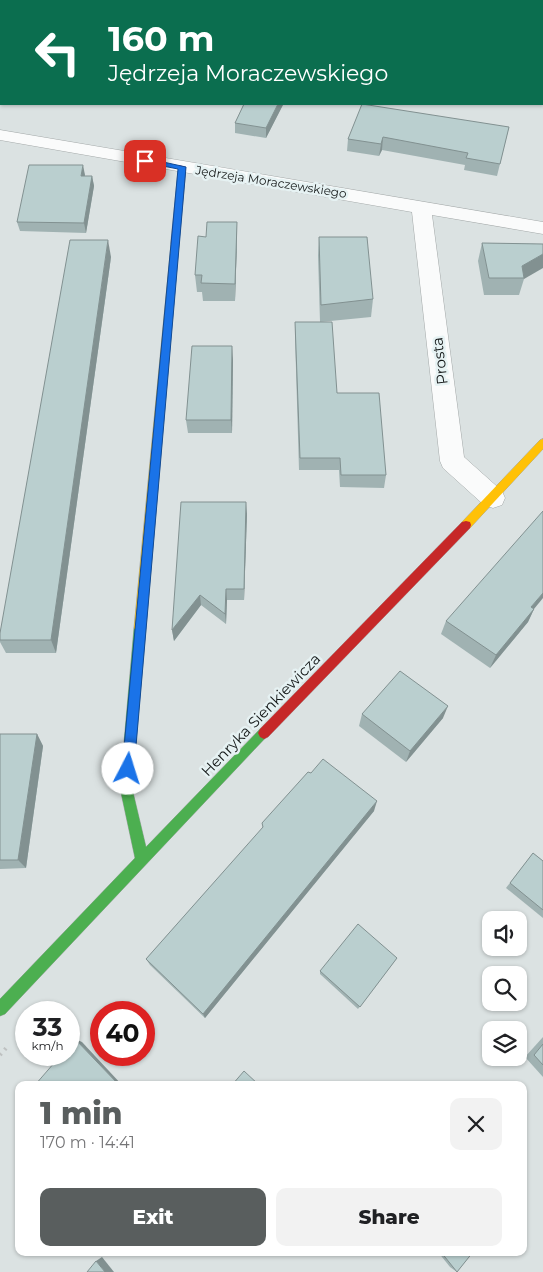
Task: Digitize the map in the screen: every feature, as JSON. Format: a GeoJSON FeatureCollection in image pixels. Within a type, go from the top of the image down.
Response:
{"type":"FeatureCollection","features":[{"type":"Feature","properties":{"kind":"street","name":"Jędrzeja Moraczewskiego"},"geometry":{"type":"LineString","coordinates":[[0,135],[543,228]]}},
{"type":"Feature","properties":{"kind":"street"},"geometry":{"type":"LineString","coordinates":[[142,859],[126,788],[182,167]]}},
{"type":"Feature","properties":{"kind":"street","name":"Prosta"},"geometry":{"type":"LineString","coordinates":[[421,207],[452,461],[493,498]]}},
{"type":"Feature","properties":{"kind":"street","name":"Henryka Sienkiewicza"},"geometry":{"type":"LineString","coordinates":[[0,1009],[142,859],[493,498],[543,443]]}},
{"type":"Feature","properties":{"kind":"building"},"geometry":{"type":"Polygon","coordinates":[[[244,105],[278,105],[266,128],[235,123],[244,105]]]}},
{"type":"Feature","properties":{"kind":"building"},"geometry":{"type":"Polygon","coordinates":[[[362,105],[509,127],[500,164],[466,158],[468,153],[383,137],[381,144],[348,139],[362,105]]]}},
{"type":"Feature","properties":{"kind":"building"},"geometry":{"type":"Polygon","coordinates":[[[29,165],[83,165],[81,176],[92,176],[84,223],[17,222],[29,165]]]}},
{"type":"Feature","properties":{"kind":"building"},"geometry":{"type":"Polygon","coordinates":[[[207,222],[237,222],[235,284],[201,283],[202,275],[195,275],[198,236],[206,237],[207,222]]]}},
{"type":"Feature","properties":{"kind":"building"},"geometry":{"type":"Polygon","coordinates":[[[319,237],[367,237],[373,299],[321,305],[319,237]]]}},
{"type":"Feature","properties":{"kind":"building"},"geometry":{"type":"Polygon","coordinates":[[[70,240],[108,240],[51,640],[0,640],[0,633],[70,240]]]}},
{"type":"Feature","properties":{"kind":"building"},"geometry":{"type":"Polygon","coordinates":[[[482,243],[543,244],[543,254],[522,266],[524,278],[489,278],[482,243]]]}},
{"type":"Feature","properties":{"kind":"building"},"geometry":{"type":"Polygon","coordinates":[[[295,322],[332,322],[337,393],[379,393],[386,475],[341,475],[340,458],[300,458],[295,322]]]}},
{"type":"Feature","properties":{"kind":"building"},"geometry":{"type":"Polygon","coordinates":[[[192,346],[232,346],[231,420],[186,420],[192,346]]]}},
{"type":"Feature","properties":{"kind":"building"},"geometry":{"type":"Polygon","coordinates":[[[181,502],[246,502],[244,589],[226,589],[225,614],[200,595],[172,630],[181,502]]]}},
{"type":"Feature","properties":{"kind":"building"},"geometry":{"type":"Polygon","coordinates":[[[543,511],[543,593],[531,607],[534,609],[496,655],[446,621],[543,511]]]}},
{"type":"Feature","properties":{"kind":"building"},"geometry":{"type":"Polygon","coordinates":[[[400,671],[448,706],[410,751],[362,714],[400,671]]]}},
{"type":"Feature","properties":{"kind":"building"},"geometry":{"type":"Polygon","coordinates":[[[0,734],[37,734],[18,860],[0,860],[0,734]]]}},
{"type":"Feature","properties":{"kind":"building"},"geometry":{"type":"Polygon","coordinates":[[[323,759],[377,801],[203,1014],[146,959],[263,827],[262,823],[308,772],[311,773],[323,759]]]}},
{"type":"Feature","properties":{"kind":"building"},"geometry":{"type":"Polygon","coordinates":[[[533,853],[543,861],[543,910],[510,883],[533,853]]]}},
{"type":"Feature","properties":{"kind":"building"},"geometry":{"type":"Polygon","coordinates":[[[358,924],[397,958],[360,1007],[320,971],[358,924]]]}},
{"type":"Feature","properties":{"kind":"building"},"geometry":{"type":"Polygon","coordinates":[[[80,1044],[90,1055],[90,1066],[101,1066],[115,1081],[38,1081],[51,1066],[80,1066],[80,1044]]]}},
{"type":"Feature","properties":{"kind":"building"},"geometry":{"type":"Polygon","coordinates":[[[543,1044],[543,1065],[534,1055],[543,1044]]]}},
{"type":"Feature","properties":{"kind":"building"},"geometry":{"type":"Polygon","coordinates":[[[244,1071],[255,1081],[235,1081],[244,1071]]]}},
{"type":"Feature","properties":{"kind":"building"},"geometry":{"type":"Polygon","coordinates":[[[444,1256],[470,1256],[457,1272],[444,1256]]]}},
{"type":"Feature","properties":{"kind":"building"},"geometry":{"type":"Polygon","coordinates":[[[96,1261],[105,1272],[87,1272],[96,1261]]]}},
{"type":"Feature","properties":{"kind":"traffic: fast"},"geometry":{"type":"LineString","coordinates":[[140,628],[126,788],[142,859]]}},
{"type":"Feature","properties":{"kind":"traffic: fast"},"geometry":{"type":"LineString","coordinates":[[0,1009],[264,733]]}},
{"type":"Feature","properties":{"kind":"traffic: slow"},"geometry":{"type":"LineString","coordinates":[[140,628],[175,244]]}},
{"type":"Feature","properties":{"kind":"traffic: slow"},"geometry":{"type":"LineString","coordinates":[[466,525],[543,443]]}},
{"type":"Feature","properties":{"kind":"traffic: jam"},"geometry":{"type":"LineString","coordinates":[[175,244],[182,167]]}},
{"type":"Feature","properties":{"kind":"traffic: jam"},"geometry":{"type":"LineString","coordinates":[[264,733],[466,525]]}},
{"type":"Feature","properties":{"kind":"route"},"geometry":{"type":"LineString","coordinates":[[128,769],[182,167],[145,161]]}}]}
